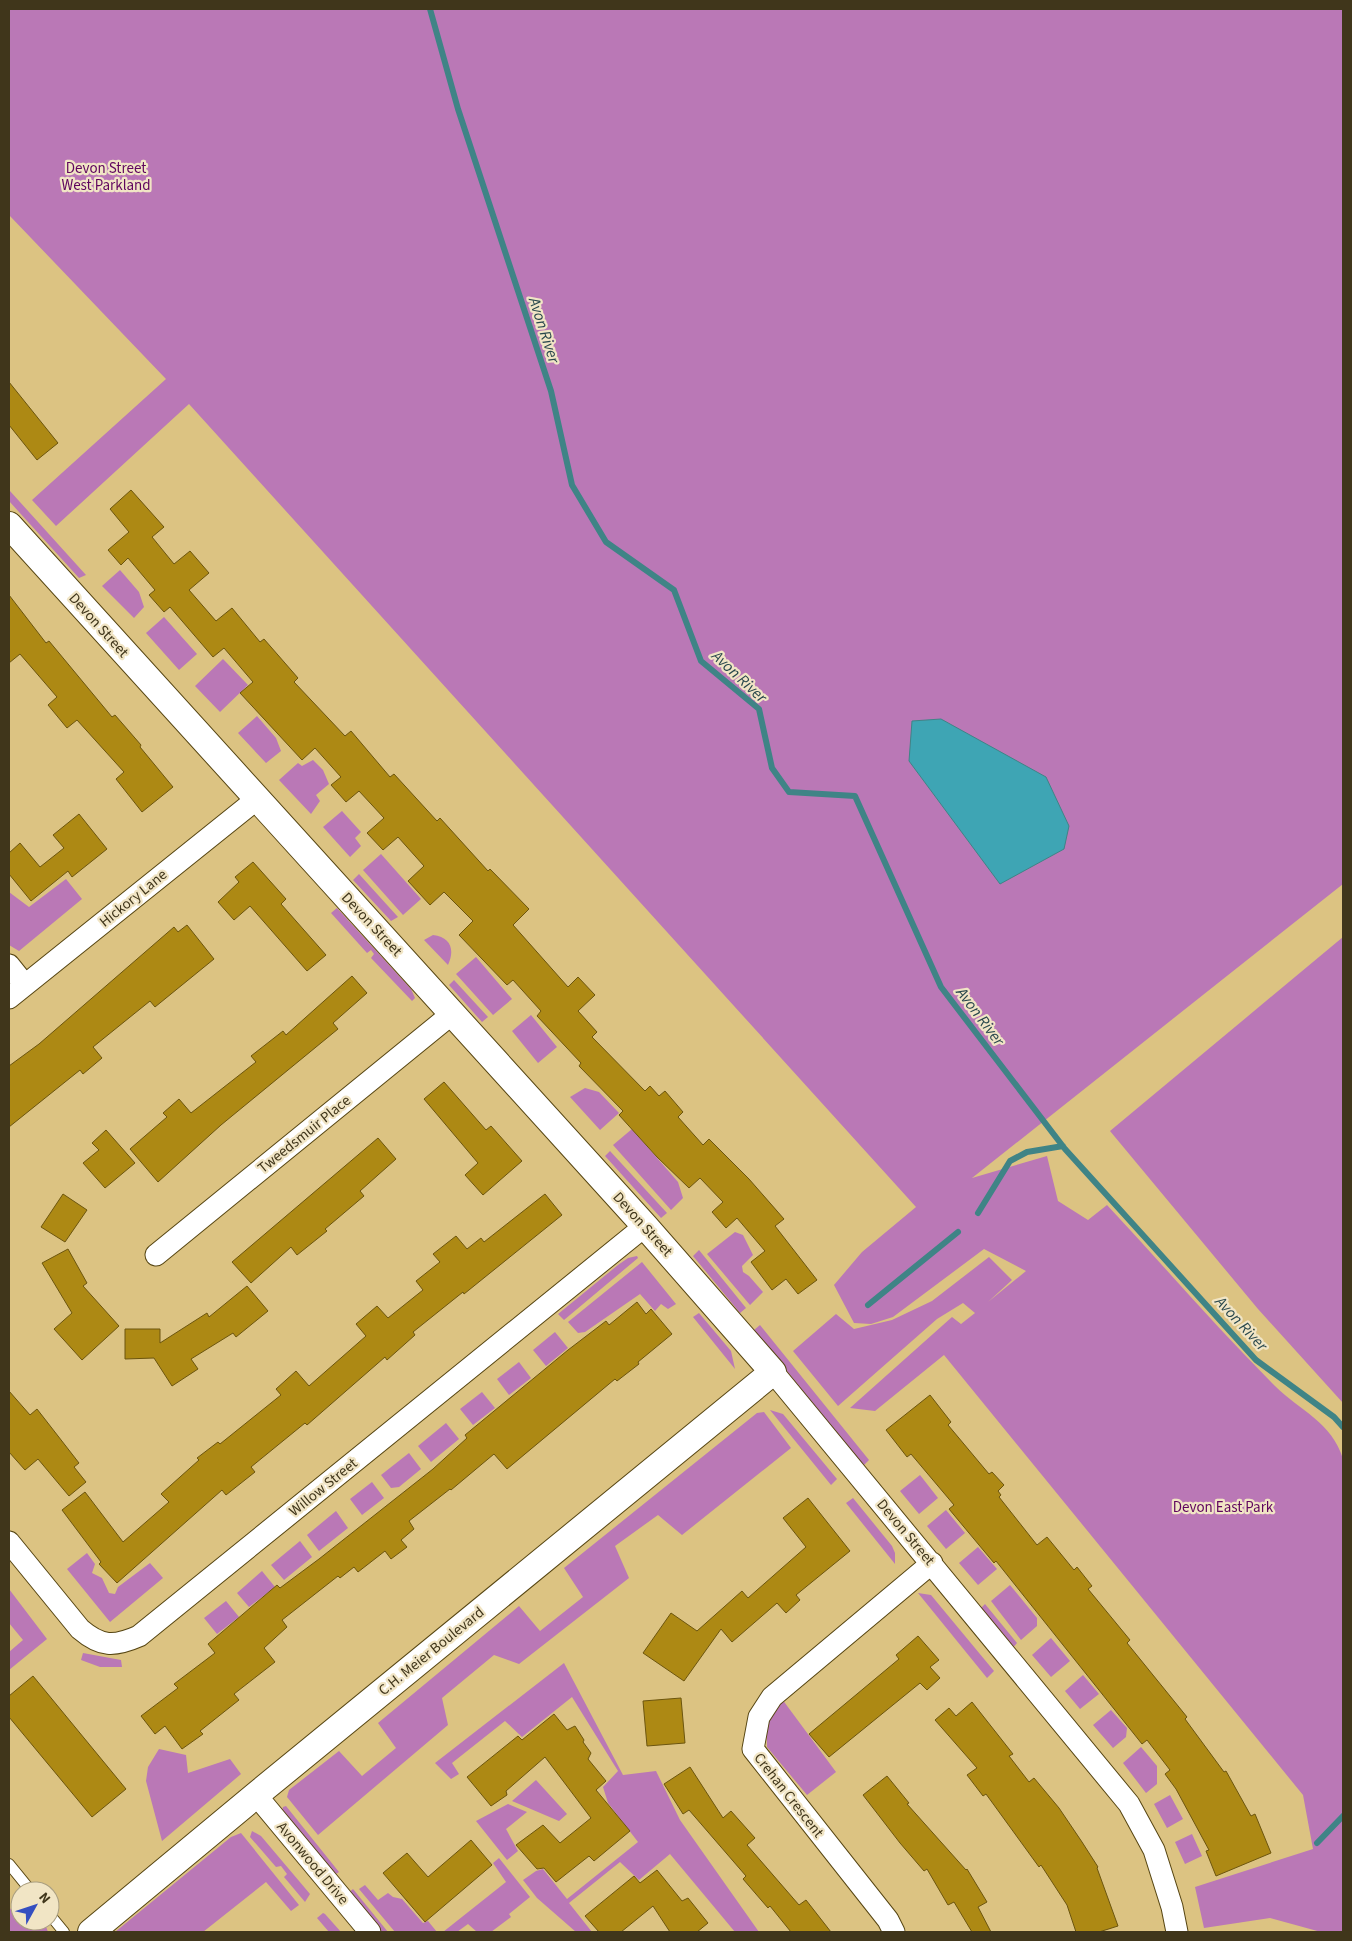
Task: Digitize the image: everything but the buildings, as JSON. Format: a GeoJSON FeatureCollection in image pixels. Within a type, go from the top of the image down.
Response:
{"type":"FeatureCollection","features":[{"type":"Feature","properties":{"kind":"street","name":"Devon Street"},"geometry":{"type":"LineString","coordinates":[[9,526],[645,1226],[773,1372],[932,1563],[1129,1804],[1154,1850],[1172,1907],[1177,1932]]}},
{"type":"Feature","properties":{"kind":"street","name":"Hickory Lane"},"geometry":{"type":"LineString","coordinates":[[9,998],[257,798]]}},
{"type":"Feature","properties":{"kind":"street"},"geometry":{"type":"LineString","coordinates":[[9,965],[25,985]]}},
{"type":"Feature","properties":{"kind":"street","name":"Tweedsmuir Place"},"geometry":{"type":"LineString","coordinates":[[156,1255],[453,1013]]}},
{"type":"Feature","properties":{"kind":"street","name":"Willow Street"},"geometry":{"type":"LineString","coordinates":[[9,1542],[80,1629],[94,1641],[109,1644],[123,1643],[139,1636],[645,1226]]}},
{"type":"Feature","properties":{"kind":"street","name":"C.H. Meier Boulevard"},"geometry":{"type":"LineString","coordinates":[[91,1932],[773,1372]]}},
{"type":"Feature","properties":{"kind":"street","name":"Crehan Crescent"},"geometry":{"type":"LineString","coordinates":[[894,1932],[888,1920],[753,1749],[759,1717],[772,1697],[932,1563]]}},
{"type":"Feature","properties":{"kind":"street","name":"Avonwood Drive"},"geometry":{"type":"LineString","coordinates":[[256,1795],[370,1932]]}},
{"type":"Feature","properties":{"kind":"lane"},"geometry":{"type":"LineString","coordinates":[[9,1864],[23,1881]]}},
{"type":"Feature","properties":{"kind":"green space"},"geometry":{"type":"Polygon","coordinates":[[[9,9],[1343,9],[1343,884],[972,1178],[1047,1156],[1058,1201],[1088,1220],[1107,1205],[1253,1364],[1285,1395],[1323,1426],[1338,1446],[1343,1459],[1343,1932],[1321,1932],[1270,1918],[1204,1928],[1195,1887],[1313,1849],[1303,1795],[944,1355],[875,1411],[850,1408],[952,1317],[961,1324],[975,1313],[963,1303],[937,1319],[838,1406],[793,1351],[836,1314],[854,1329],[892,1320],[932,1301],[989,1257],[1012,1280],[988,1302],[1026,1271],[984,1249],[893,1317],[871,1324],[854,1323],[834,1285],[862,1252],[916,1207],[189,404],[56,526],[32,500],[166,379],[9,215],[9,9]]]}},
{"type":"Feature","properties":{"kind":"green space"},"geometry":{"type":"Polygon","coordinates":[[[10,491],[86,575],[79,578],[9,501],[10,491]]]}},
{"type":"Feature","properties":{"kind":"green space"},"geometry":{"type":"Polygon","coordinates":[[[120,570],[139,592],[144,607],[134,618],[102,586],[120,570]]]}},
{"type":"Feature","properties":{"kind":"green space"},"geometry":{"type":"Polygon","coordinates":[[[164,617],[197,654],[179,670],[146,633],[164,617]]]}},
{"type":"Feature","properties":{"kind":"green space"},"geometry":{"type":"Polygon","coordinates":[[[223,659],[248,685],[220,712],[195,686],[223,659]]]}},
{"type":"Feature","properties":{"kind":"green space"},"geometry":{"type":"Polygon","coordinates":[[[257,716],[276,738],[281,751],[266,763],[238,733],[257,716]]]}},
{"type":"Feature","properties":{"kind":"green space"},"geometry":{"type":"Polygon","coordinates":[[[313,760],[323,770],[329,784],[316,795],[320,801],[311,814],[279,780],[298,763],[302,766],[313,760]]]}},
{"type":"Feature","properties":{"kind":"green space"},"geometry":{"type":"Polygon","coordinates":[[[342,811],[361,832],[355,838],[361,846],[350,857],[323,827],[342,811]]]}},
{"type":"Feature","properties":{"kind":"green space"},"geometry":{"type":"Polygon","coordinates":[[[381,854],[421,899],[403,915],[363,870],[381,854]]]}},
{"type":"Feature","properties":{"kind":"green space"},"geometry":{"type":"Polygon","coordinates":[[[359,874],[398,917],[391,921],[353,880],[359,874]]]}},
{"type":"Feature","properties":{"kind":"green space"},"geometry":{"type":"Polygon","coordinates":[[[66,879],[82,899],[19,951],[9,945],[9,892],[29,907],[66,879]]]}},
{"type":"Feature","properties":{"kind":"green space"},"geometry":{"type":"Polygon","coordinates":[[[337,908],[411,989],[415,998],[412,1001],[371,958],[374,954],[371,950],[367,953],[331,913],[337,908]]]}},
{"type":"Feature","properties":{"kind":"green space"},"geometry":{"type":"Polygon","coordinates":[[[433,935],[444,938],[450,945],[451,954],[448,965],[424,940],[433,935]]]}},
{"type":"Feature","properties":{"kind":"green space"},"geometry":{"type":"Polygon","coordinates":[[[1343,937],[1343,1403],[1258,1309],[1110,1131],[1343,937]]]}},
{"type":"Feature","properties":{"kind":"green space"},"geometry":{"type":"Polygon","coordinates":[[[476,957],[512,999],[493,1015],[456,974],[476,957]]]}},
{"type":"Feature","properties":{"kind":"green space"},"geometry":{"type":"Polygon","coordinates":[[[454,980],[488,1017],[482,1022],[449,985],[454,980]]]}},
{"type":"Feature","properties":{"kind":"green space"},"geometry":{"type":"Polygon","coordinates":[[[531,1015],[557,1047],[538,1063],[512,1031],[531,1015]]]}},
{"type":"Feature","properties":{"kind":"green space"},"geometry":{"type":"Polygon","coordinates":[[[585,1088],[599,1092],[619,1113],[600,1130],[570,1097],[585,1088]]]}},
{"type":"Feature","properties":{"kind":"green space"},"geometry":{"type":"Polygon","coordinates":[[[632,1129],[678,1182],[683,1198],[671,1210],[613,1145],[632,1129]]]}},
{"type":"Feature","properties":{"kind":"green space"},"geometry":{"type":"Polygon","coordinates":[[[610,1151],[667,1213],[661,1218],[605,1156],[610,1151]]]}},
{"type":"Feature","properties":{"kind":"green space"},"geometry":{"type":"Polygon","coordinates":[[[735,1232],[743,1235],[753,1255],[742,1266],[743,1272],[763,1292],[750,1305],[707,1254],[735,1232]]]}},
{"type":"Feature","properties":{"kind":"green space"},"geometry":{"type":"Polygon","coordinates":[[[699,1250],[746,1308],[740,1313],[693,1256],[699,1250]]]}},
{"type":"Feature","properties":{"kind":"green space"},"geometry":{"type":"Polygon","coordinates":[[[637,1256],[638,1258],[564,1320],[558,1314],[618,1265],[628,1258],[637,1256]]]}},
{"type":"Feature","properties":{"kind":"green space"},"geometry":{"type":"Polygon","coordinates":[[[642,1262],[676,1304],[668,1309],[661,1304],[655,1311],[640,1294],[585,1332],[578,1333],[568,1322],[642,1262]]]}},
{"type":"Feature","properties":{"kind":"green space"},"geometry":{"type":"Polygon","coordinates":[[[699,1313],[731,1351],[735,1369],[693,1317],[699,1313]]]}},
{"type":"Feature","properties":{"kind":"green space"},"geometry":{"type":"Polygon","coordinates":[[[760,1325],[869,1460],[863,1466],[754,1330],[760,1325]]]}},
{"type":"Feature","properties":{"kind":"green space"},"geometry":{"type":"Polygon","coordinates":[[[555,1332],[568,1348],[546,1366],[533,1350],[555,1332]]]}},
{"type":"Feature","properties":{"kind":"green space"},"geometry":{"type":"Polygon","coordinates":[[[519,1362],[531,1378],[509,1395],[497,1379],[519,1362]]]}},
{"type":"Feature","properties":{"kind":"green space"},"geometry":{"type":"Polygon","coordinates":[[[482,1392],[495,1408],[473,1425],[460,1409],[482,1392]]]}},
{"type":"Feature","properties":{"kind":"green space"},"geometry":{"type":"Polygon","coordinates":[[[770,1410],[783,1414],[837,1479],[831,1485],[770,1410]]]}},
{"type":"Feature","properties":{"kind":"green space"},"geometry":{"type":"Polygon","coordinates":[[[764,1412],[791,1448],[682,1535],[658,1515],[615,1546],[629,1578],[519,1664],[494,1655],[442,1698],[448,1725],[318,1835],[287,1797],[289,1790],[339,1751],[362,1776],[396,1748],[378,1723],[519,1606],[540,1631],[583,1597],[564,1568],[757,1413],[764,1412]]]}},
{"type":"Feature","properties":{"kind":"green space"},"geometry":{"type":"Polygon","coordinates":[[[446,1423],[459,1439],[431,1462],[418,1446],[446,1423]]]}},
{"type":"Feature","properties":{"kind":"green space"},"geometry":{"type":"Polygon","coordinates":[[[409,1453],[421,1469],[399,1487],[391,1488],[381,1475],[409,1453]]]}},
{"type":"Feature","properties":{"kind":"green space"},"geometry":{"type":"Polygon","coordinates":[[[920,1475],[938,1498],[919,1514],[900,1491],[920,1475]]]}},
{"type":"Feature","properties":{"kind":"green space"},"geometry":{"type":"Polygon","coordinates":[[[372,1482],[384,1498],[362,1515],[350,1499],[372,1482]]]}},
{"type":"Feature","properties":{"kind":"green space"},"geometry":{"type":"Polygon","coordinates":[[[853,1498],[892,1546],[895,1553],[895,1564],[846,1503],[853,1498]]]}},
{"type":"Feature","properties":{"kind":"green space"},"geometry":{"type":"Polygon","coordinates":[[[946,1510],[965,1533],[946,1549],[927,1526],[946,1510]]]}},
{"type":"Feature","properties":{"kind":"green space"},"geometry":{"type":"Polygon","coordinates":[[[336,1511],[348,1528],[319,1551],[307,1535],[336,1511]]]}},
{"type":"Feature","properties":{"kind":"green space"},"geometry":{"type":"Polygon","coordinates":[[[300,1541],[312,1557],[284,1580],[271,1565],[300,1541]]]}},
{"type":"Feature","properties":{"kind":"green space"},"geometry":{"type":"Polygon","coordinates":[[[978,1547],[997,1569],[978,1585],[959,1563],[978,1547]]]}},
{"type":"Feature","properties":{"kind":"green space"},"geometry":{"type":"Polygon","coordinates":[[[87,1553],[95,1564],[92,1573],[102,1578],[109,1593],[115,1594],[118,1587],[150,1563],[163,1578],[110,1622],[67,1569],[87,1553]]]}},
{"type":"Feature","properties":{"kind":"green space"},"geometry":{"type":"Polygon","coordinates":[[[262,1571],[275,1587],[249,1607],[237,1593],[262,1571]]]}},
{"type":"Feature","properties":{"kind":"green space"},"geometry":{"type":"Polygon","coordinates":[[[1010,1585],[1037,1618],[1037,1626],[1021,1640],[991,1601],[1010,1585]]]}},
{"type":"Feature","properties":{"kind":"green space"},"geometry":{"type":"Polygon","coordinates":[[[9,1589],[47,1639],[9,1670],[9,1652],[23,1640],[9,1623],[9,1589]]]}},
{"type":"Feature","properties":{"kind":"green space"},"geometry":{"type":"Polygon","coordinates":[[[918,1593],[931,1595],[994,1671],[987,1678],[918,1593]]]}},
{"type":"Feature","properties":{"kind":"green space"},"geometry":{"type":"Polygon","coordinates":[[[226,1601],[239,1617],[217,1634],[204,1618],[226,1601]]]}},
{"type":"Feature","properties":{"kind":"green space"},"geometry":{"type":"Polygon","coordinates":[[[985,1604],[1017,1643],[1011,1650],[979,1610],[985,1604]]]}},
{"type":"Feature","properties":{"kind":"green space"},"geometry":{"type":"Polygon","coordinates":[[[1051,1638],[1070,1661],[1051,1677],[1032,1655],[1051,1638]]]}},
{"type":"Feature","properties":{"kind":"green space"},"geometry":{"type":"Polygon","coordinates":[[[83,1653],[121,1660],[122,1667],[100,1667],[81,1660],[83,1653]]]}},
{"type":"Feature","properties":{"kind":"green space"},"geometry":{"type":"Polygon","coordinates":[[[564,1663],[623,1775],[656,1771],[680,1820],[759,1932],[735,1932],[670,1854],[639,1880],[620,1862],[569,1903],[592,1932],[576,1932],[537,1898],[523,1880],[536,1871],[543,1869],[567,1899],[638,1842],[608,1803],[603,1787],[618,1771],[572,1697],[522,1737],[505,1721],[452,1763],[459,1774],[451,1779],[435,1763],[564,1663]]]}},
{"type":"Feature","properties":{"kind":"green space"},"geometry":{"type":"Polygon","coordinates":[[[1083,1675],[1099,1694],[1080,1709],[1065,1691],[1083,1675]]]}},
{"type":"Feature","properties":{"kind":"green space"},"geometry":{"type":"Polygon","coordinates":[[[782,1699],[836,1772],[807,1795],[767,1747],[766,1717],[782,1699]]]}},
{"type":"Feature","properties":{"kind":"green space"},"geometry":{"type":"Polygon","coordinates":[[[1111,1710],[1127,1728],[1126,1737],[1113,1748],[1093,1725],[1111,1710]]]}},
{"type":"Feature","properties":{"kind":"green space"},"geometry":{"type":"Polygon","coordinates":[[[1141,1747],[1157,1766],[1157,1784],[1146,1793],[1123,1763],[1141,1747]]]}},
{"type":"Feature","properties":{"kind":"green space"},"geometry":{"type":"Polygon","coordinates":[[[159,1749],[186,1755],[188,1773],[230,1759],[241,1774],[162,1841],[146,1781],[148,1767],[159,1749]]]}},
{"type":"Feature","properties":{"kind":"green space"},"geometry":{"type":"Polygon","coordinates":[[[536,1780],[567,1814],[559,1821],[512,1801],[536,1780]]]}},
{"type":"Feature","properties":{"kind":"green space"},"geometry":{"type":"Polygon","coordinates":[[[1170,1795],[1183,1819],[1167,1828],[1154,1804],[1170,1795]]]}},
{"type":"Feature","properties":{"kind":"green space"},"geometry":{"type":"Polygon","coordinates":[[[508,1804],[527,1812],[506,1829],[518,1851],[507,1860],[476,1821],[508,1804]]]}},
{"type":"Feature","properties":{"kind":"green space"},"geometry":{"type":"Polygon","coordinates":[[[286,1806],[339,1872],[336,1874],[282,1811],[283,1807],[286,1806]]]}},
{"type":"Feature","properties":{"kind":"green space"},"geometry":{"type":"Polygon","coordinates":[[[252,1831],[261,1836],[310,1894],[305,1902],[284,1877],[287,1874],[281,1866],[276,1867],[250,1837],[252,1831]]]}},
{"type":"Feature","properties":{"kind":"green space"},"geometry":{"type":"Polygon","coordinates":[[[241,1833],[299,1905],[291,1911],[266,1882],[203,1932],[115,1932],[231,1837],[241,1833]]]}},
{"type":"Feature","properties":{"kind":"green space"},"geometry":{"type":"Polygon","coordinates":[[[1192,1834],[1202,1856],[1185,1864],[1175,1842],[1192,1834]]]}},
{"type":"Feature","properties":{"kind":"green space"},"geometry":{"type":"Polygon","coordinates":[[[499,1858],[530,1897],[509,1914],[511,1917],[491,1932],[477,1932],[468,1924],[457,1932],[443,1932],[506,1882],[493,1863],[499,1858]]]}},
{"type":"Feature","properties":{"kind":"green space"},"geometry":{"type":"Polygon","coordinates":[[[365,1885],[378,1900],[388,1893],[393,1897],[402,1899],[423,1923],[428,1921],[437,1932],[395,1932],[359,1889],[365,1885]]]}},
{"type":"Feature","properties":{"kind":"green space"},"geometry":{"type":"Polygon","coordinates":[[[353,1889],[388,1932],[377,1932],[346,1895],[353,1889]]]}},
{"type":"Feature","properties":{"kind":"green space"},"geometry":{"type":"Polygon","coordinates":[[[9,1910],[10,1931],[48,1932],[9,1932],[9,1910]]]}},
{"type":"Feature","properties":{"kind":"green space"},"geometry":{"type":"Polygon","coordinates":[[[323,1913],[341,1932],[329,1932],[317,1918],[323,1913]]]}},
{"type":"Feature","properties":{"kind":"water"},"geometry":{"type":"Polygon","coordinates":[[[941,719],[1046,777],[1069,826],[1064,849],[1000,884],[909,761],[912,721],[941,719]]]}},
{"type":"Feature","properties":{"kind":"waterway","name":"Avon River"},"geometry":{"type":"LineString","coordinates":[[430,9],[458,109],[551,391],[572,485],[606,542],[674,590],[701,661],[759,709],[772,768],[789,792],[855,796],[941,987],[1065,1149],[1256,1360],[1334,1417],[1343,1427]]}},
{"type":"Feature","properties":{"kind":"waterway"},"geometry":{"type":"LineString","coordinates":[[978,1213],[1010,1161],[1027,1152],[1063,1146]]}},
{"type":"Feature","properties":{"kind":"waterway"},"geometry":{"type":"LineString","coordinates":[[868,1305],[958,1232]]}},
{"type":"Feature","properties":{"kind":"waterway"},"geometry":{"type":"LineString","coordinates":[[1317,1843],[1343,1816]]}},
{"type":"Feature","properties":{"kind":"park label","name":"Devon Street West Parkland"},"geometry":{"type":"Point","coordinates":[106,176]}},
{"type":"Feature","properties":{"kind":"park label","name":"Devon East Park"},"geometry":{"type":"Point","coordinates":[1223,1507]}}]}
